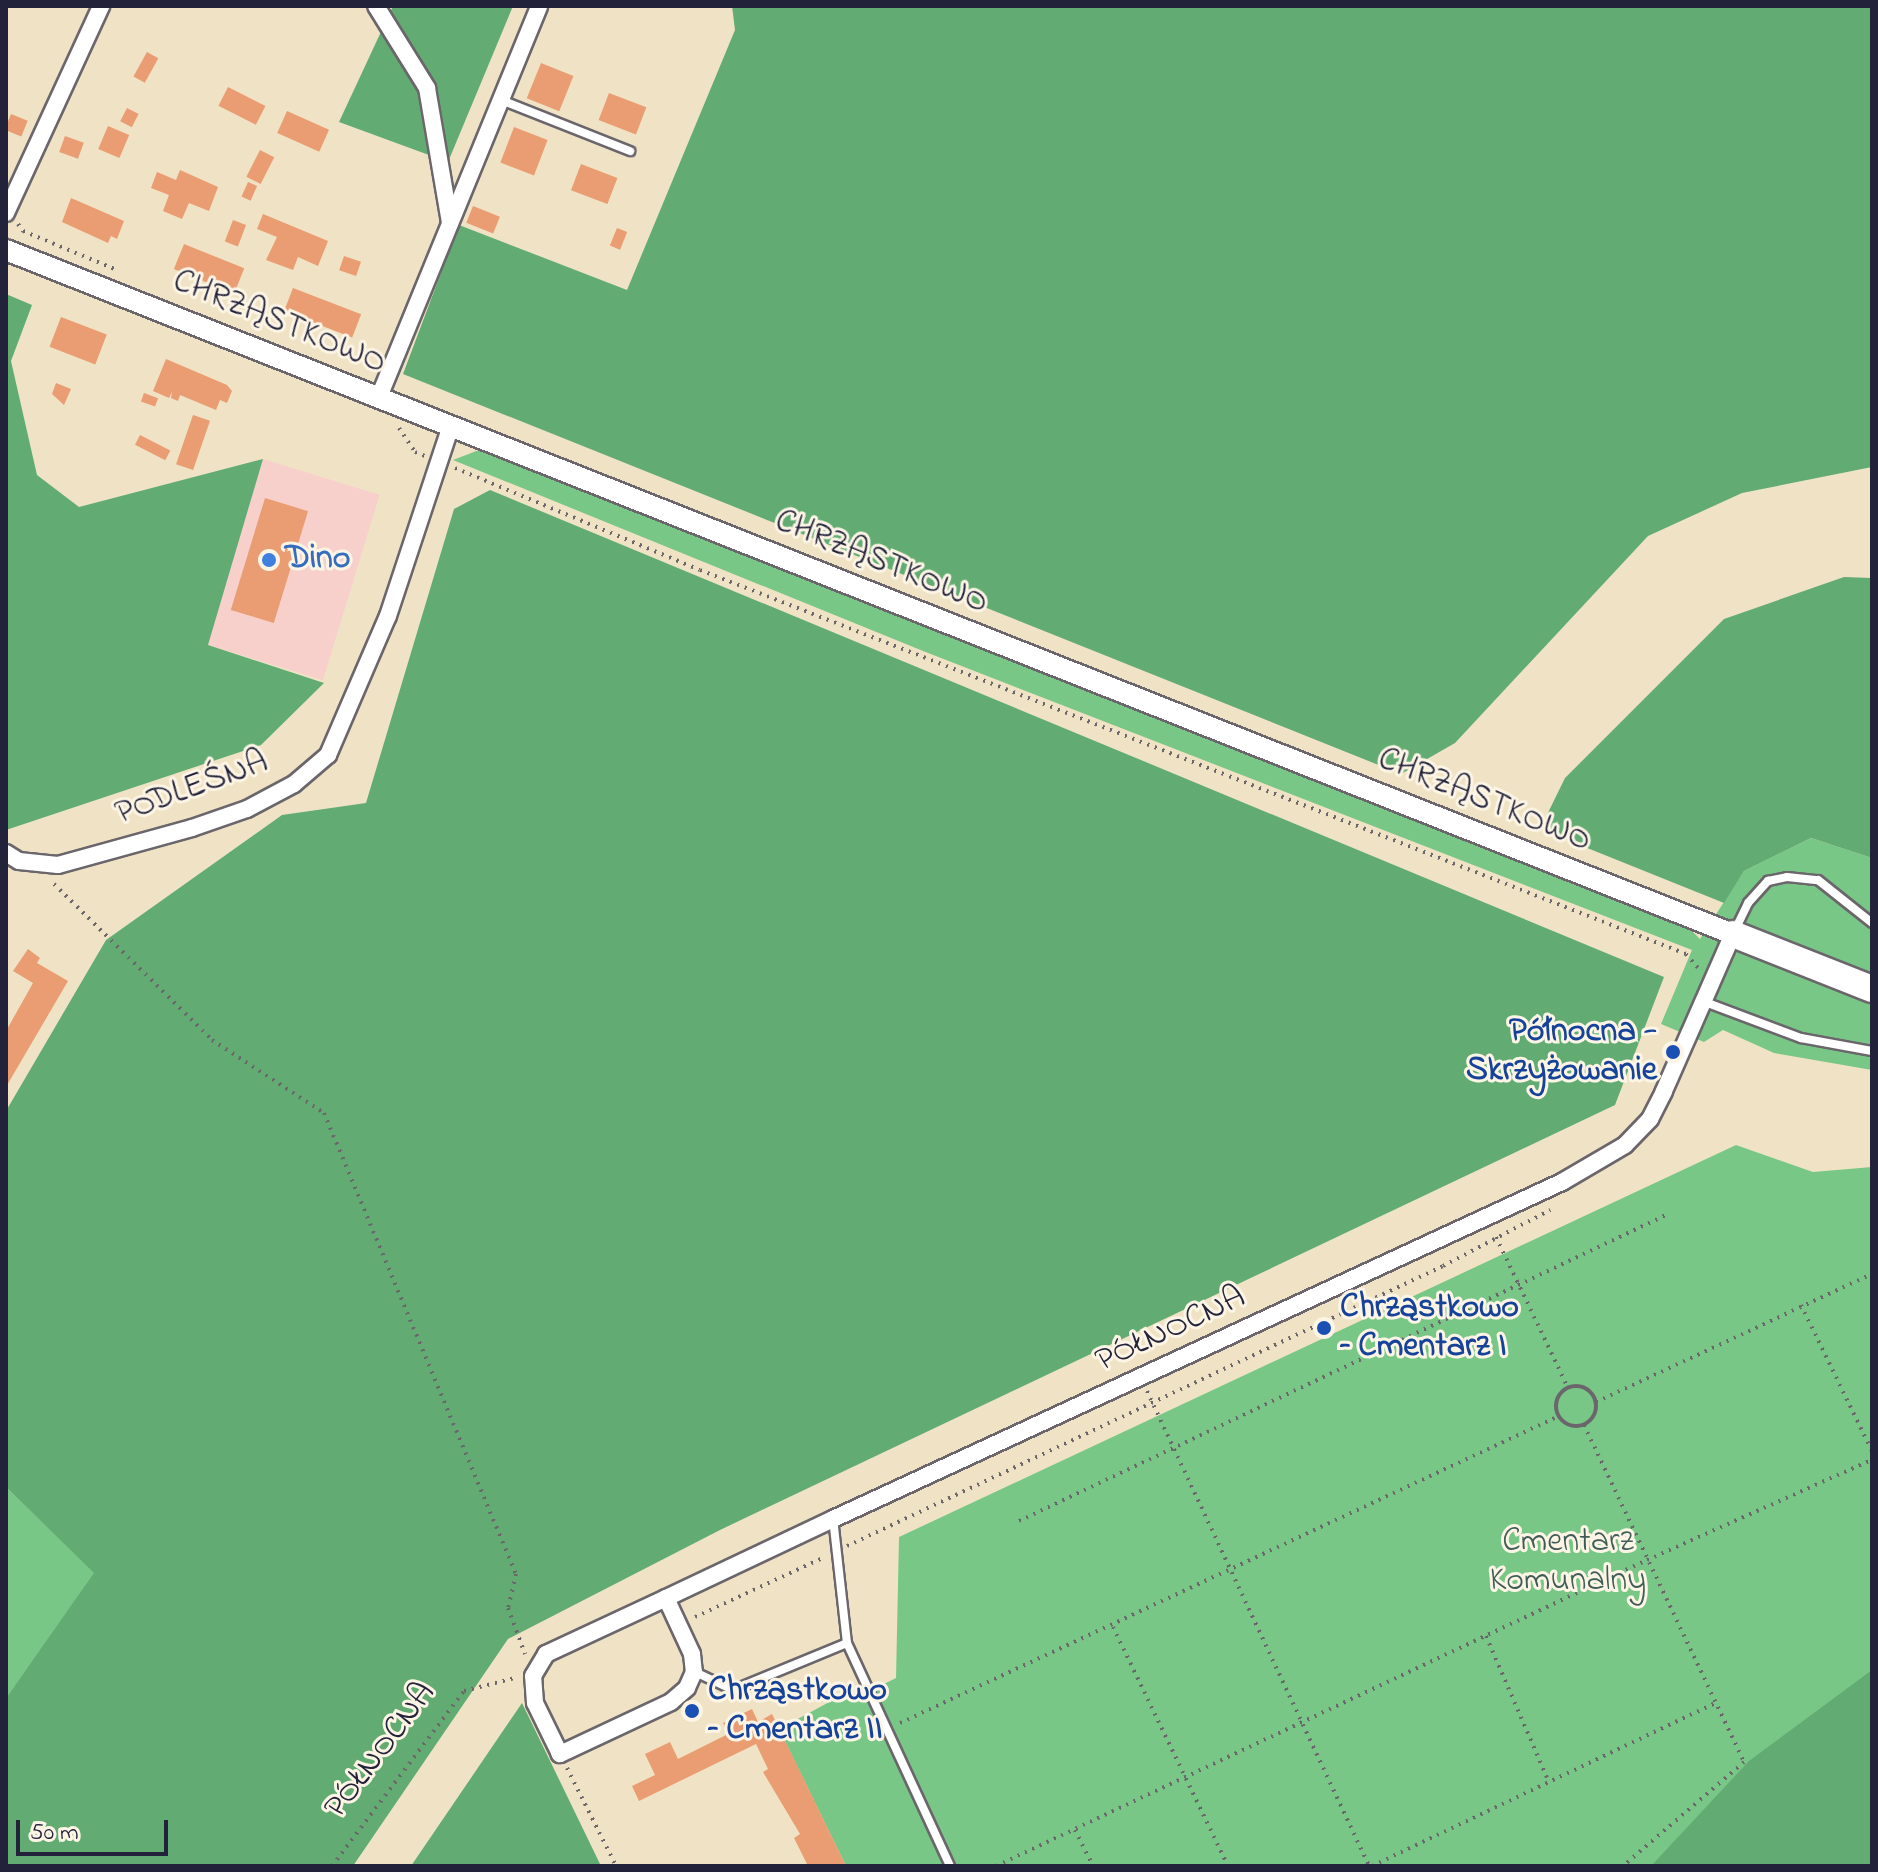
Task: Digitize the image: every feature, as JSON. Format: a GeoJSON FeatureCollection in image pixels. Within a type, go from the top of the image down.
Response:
{"type":"FeatureCollection","features":[{"type":"Feature","properties":{"kind":"highway"},"geometry":{"type":"LineString","coordinates":[[1733,934],[1872,989]]}},
{"type":"Feature","properties":{"kind":"street"},"geometry":{"type":"LineString","coordinates":[[6,213],[101,6]]}},
{"type":"Feature","properties":{"kind":"street"},"geometry":{"type":"LineString","coordinates":[[376,6],[427,88],[450,223]]}},
{"type":"Feature","properties":{"kind":"street"},"geometry":{"type":"LineString","coordinates":[[379,397],[539,6]]}},
{"type":"Feature","properties":{"kind":"street","name":"CHRZĄSTKOWO"},"geometry":{"type":"LineString","coordinates":[[6,250],[1733,934]]}},
{"type":"Feature","properties":{"kind":"street","name":"PODLEŚNA"},"geometry":{"type":"LineString","coordinates":[[6,853],[32,862],[58,865],[247,809],[294,784],[328,755],[388,616],[451,426]]}},
{"type":"Feature","properties":{"kind":"street","name":"PÓŁNOCNA"},"geometry":{"type":"LineString","coordinates":[[533,1676],[546,1654],[1487,1217],[1625,1145],[1650,1119],[1733,934]]}},
{"type":"Feature","properties":{"kind":"street"},"geometry":{"type":"LineString","coordinates":[[533,1676],[535,1703],[560,1754],[671,1702],[694,1672],[692,1654],[666,1598]]}},
{"type":"Feature","properties":{"kind":"lane"},"geometry":{"type":"LineString","coordinates":[[500,100],[630,151]]}},
{"type":"Feature","properties":{"kind":"lane"},"geometry":{"type":"LineString","coordinates":[[1733,934],[1748,903],[1768,881],[1787,877],[1818,880],[1872,923]]}},
{"type":"Feature","properties":{"kind":"lane"},"geometry":{"type":"LineString","coordinates":[[1705,1002],[1801,1038],[1872,1051]]}},
{"type":"Feature","properties":{"kind":"lane"},"geometry":{"type":"LineString","coordinates":[[833,1519],[847,1643],[950,1866]]}},
{"type":"Feature","properties":{"kind":"lane"},"geometry":{"type":"LineString","coordinates":[[694,1672],[733,1690],[759,1684],[847,1643]]}},
{"type":"Feature","properties":{"kind":"path"},"geometry":{"type":"LineString","coordinates":[[396,425],[415,452],[700,570],[1686,954],[1699,967],[1697,980]]}},
{"type":"Feature","properties":{"kind":"path"},"geometry":{"type":"LineString","coordinates":[[32,862],[212,1040],[324,1113],[516,1574],[508,1608],[533,1676]]}},
{"type":"Feature","properties":{"kind":"path"},"geometry":{"type":"LineString","coordinates":[[1019,1521],[1666,1215]]}},
{"type":"Feature","properties":{"kind":"path"},"geometry":{"type":"LineString","coordinates":[[1487,1217],[1568,1388]]}},
{"type":"Feature","properties":{"kind":"path"},"geometry":{"type":"LineString","coordinates":[[1596,1402],[1872,1274]]}},
{"type":"Feature","properties":{"kind":"path"},"geometry":{"type":"LineString","coordinates":[[1801,1305],[1872,1451]]}},
{"type":"Feature","properties":{"kind":"path"},"geometry":{"type":"LineString","coordinates":[[1140,1378],[1370,1866],[1716,1703]]}},
{"type":"Feature","properties":{"kind":"path"},"geometry":{"type":"LineString","coordinates":[[1568,1388],[1586,1388],[1596,1402],[1594,1416],[1584,1425],[1572,1426],[1559,1416],[1557,1400],[1568,1388]]}},
{"type":"Feature","properties":{"kind":"path"},"geometry":{"type":"LineString","coordinates":[[887,1729],[1113,1627],[1230,1568],[1559,1416]]}},
{"type":"Feature","properties":{"kind":"path"},"geometry":{"type":"LineString","coordinates":[[1584,1425],[1744,1762],[1623,1866]]}},
{"type":"Feature","properties":{"kind":"path"},"geometry":{"type":"LineString","coordinates":[[996,1866],[1647,1560],[1872,1460]]}},
{"type":"Feature","properties":{"kind":"path"},"geometry":{"type":"LineString","coordinates":[[1113,1627],[1228,1866]]}},
{"type":"Feature","properties":{"kind":"path"},"geometry":{"type":"LineString","coordinates":[[1486,1636],[1549,1782]]}},
{"type":"Feature","properties":{"kind":"path","name":"PÓŁNOCNA"},"geometry":{"type":"LineString","coordinates":[[332,1866],[464,1691],[492,1680],[533,1676]]}},
{"type":"Feature","properties":{"kind":"path"},"geometry":{"type":"LineString","coordinates":[[560,1754],[616,1866]]}},
{"type":"Feature","properties":{"kind":"path"},"geometry":{"type":"LineString","coordinates":[[1075,1830],[1093,1866]]}},
{"type":"Feature","properties":{"kind":"shaded area"},"geometry":{"type":"Polygon","coordinates":[[[263,459],[380,495],[323,680],[206,645],[263,459]]]}},
{"type":"Feature","properties":{"kind":"green space"},"geometry":{"type":"Polygon","coordinates":[[[393,6],[513,6],[448,162],[339,122],[393,6]]]}},
{"type":"Feature","properties":{"kind":"green space"},"geometry":{"type":"Polygon","coordinates":[[[732,6],[1872,6],[1872,467],[1742,493],[1648,536],[1455,743],[1401,774],[403,374],[459,225],[627,290],[735,30],[732,6]]]}},
{"type":"Feature","properties":{"kind":"green space"},"geometry":{"type":"Polygon","coordinates":[[[6,294],[32,305],[11,361],[37,475],[79,507],[263,459],[208,645],[324,683],[261,745],[6,830],[6,294]]]}},
{"type":"Feature","properties":{"kind":"green space"},"geometry":{"type":"Polygon","coordinates":[[[479,450],[1690,929],[1700,939],[1744,871],[1811,838],[1872,858],[1872,1070],[1774,1053],[1723,1030],[1704,1042],[1661,1024],[1692,950],[923,651],[453,460],[479,450]]]}},
{"type":"Feature","properties":{"kind":"green space"},"geometry":{"type":"Polygon","coordinates":[[[490,490],[1664,977],[1615,1105],[720,1530],[508,1639],[353,1866],[6,1866],[6,1698],[94,1573],[6,1487],[6,1111],[106,940],[282,815],[366,803],[454,509],[490,490]]]}},
{"type":"Feature","properties":{"kind":"green space"},"geometry":{"type":"Polygon","coordinates":[[[1844,577],[1872,578],[1872,858],[1811,838],[1744,871],[1724,903],[1540,829],[1565,778],[1724,619],[1844,577]]]}},
{"type":"Feature","properties":{"kind":"green space","name":"Cmentarz Komunalny"},"geometry":{"type":"Polygon","coordinates":[[[1736,1145],[1813,1172],[1872,1167],[1872,1706],[1680,1866],[846,1866],[779,1729],[848,1692],[852,1700],[896,1678],[899,1537],[1736,1145]]]}},
{"type":"Feature","properties":{"kind":"green space"},"geometry":{"type":"Polygon","coordinates":[[[6,1487],[95,1573],[6,1698],[6,1487]]]}},
{"type":"Feature","properties":{"kind":"green space"},"geometry":{"type":"Polygon","coordinates":[[[1872,1670],[1872,1866],[1651,1866],[1749,1761],[1872,1670]]]}},
{"type":"Feature","properties":{"kind":"green space"},"geometry":{"type":"Polygon","coordinates":[[[522,1703],[601,1866],[411,1866],[522,1703]]]}},
{"type":"Feature","properties":{"kind":"building"},"geometry":{"type":"Polygon","coordinates":[[[147,52],[158,58],[145,83],[133,76],[147,52]]]}},
{"type":"Feature","properties":{"kind":"building"},"geometry":{"type":"Polygon","coordinates":[[[541,63],[573,76],[559,111],[527,98],[541,63]]]}},
{"type":"Feature","properties":{"kind":"building"},"geometry":{"type":"Polygon","coordinates":[[[228,87],[265,106],[256,125],[218,106],[228,87]]]}},
{"type":"Feature","properties":{"kind":"building"},"geometry":{"type":"Polygon","coordinates":[[[609,93],[646,107],[636,134],[599,120],[609,93]]]}},
{"type":"Feature","properties":{"kind":"building"},"geometry":{"type":"Polygon","coordinates":[[[127,108],[139,114],[132,127],[120,121],[127,108]]]}},
{"type":"Feature","properties":{"kind":"building"},"geometry":{"type":"Polygon","coordinates":[[[287,111],[329,130],[319,152],[277,133],[287,111]]]}},
{"type":"Feature","properties":{"kind":"building"},"geometry":{"type":"Polygon","coordinates":[[[11,114],[28,121],[21,137],[6,130],[11,114]]]}},
{"type":"Feature","properties":{"kind":"building"},"geometry":{"type":"Polygon","coordinates":[[[108,126],[129,135],[119,158],[98,149],[108,126]]]}},
{"type":"Feature","properties":{"kind":"building"},"geometry":{"type":"Polygon","coordinates":[[[514,127],[548,140],[534,175],[500,162],[514,127]]]}},
{"type":"Feature","properties":{"kind":"building"},"geometry":{"type":"Polygon","coordinates":[[[65,136],[84,143],[78,159],[59,152],[65,136]]]}},
{"type":"Feature","properties":{"kind":"building"},"geometry":{"type":"Polygon","coordinates":[[[260,150],[274,157],[261,184],[246,177],[260,150]]]}},
{"type":"Feature","properties":{"kind":"building"},"geometry":{"type":"Polygon","coordinates":[[[581,164],[617,178],[607,204],[571,190],[581,164]]]}},
{"type":"Feature","properties":{"kind":"building"},"geometry":{"type":"Polygon","coordinates":[[[180,170],[218,187],[209,211],[189,203],[182,219],[163,211],[169,195],[151,188],[157,172],[176,180],[180,170]]]}},
{"type":"Feature","properties":{"kind":"building"},"geometry":{"type":"Polygon","coordinates":[[[248,182],[257,186],[251,201],[241,197],[248,182]]]}},
{"type":"Feature","properties":{"kind":"building"},"geometry":{"type":"Polygon","coordinates":[[[71,198],[124,221],[117,239],[111,236],[108,243],[62,222],[71,198]]]}},
{"type":"Feature","properties":{"kind":"building"},"geometry":{"type":"Polygon","coordinates":[[[473,206],[500,217],[493,234],[466,223],[473,206]]]}},
{"type":"Feature","properties":{"kind":"building"},"geometry":{"type":"Polygon","coordinates":[[[263,214],[328,241],[318,266],[298,257],[293,270],[266,260],[277,237],[257,229],[263,214]]]}},
{"type":"Feature","properties":{"kind":"building"},"geometry":{"type":"Polygon","coordinates":[[[233,220],[246,225],[238,246],[225,241],[233,220]]]}},
{"type":"Feature","properties":{"kind":"building"},"geometry":{"type":"Polygon","coordinates":[[[617,228],[627,232],[620,250],[610,246],[617,228]]]}},
{"type":"Feature","properties":{"kind":"building"},"geometry":{"type":"Polygon","coordinates":[[[184,244],[244,268],[234,293],[174,269],[184,244]]]}},
{"type":"Feature","properties":{"kind":"building"},"geometry":{"type":"Polygon","coordinates":[[[344,256],[361,262],[356,276],[339,270],[344,256]]]}},
{"type":"Feature","properties":{"kind":"building"},"geometry":{"type":"Polygon","coordinates":[[[293,288],[361,314],[352,338],[284,311],[293,288]]]}},
{"type":"Feature","properties":{"kind":"building"},"geometry":{"type":"Polygon","coordinates":[[[61,317],[107,335],[95,364],[50,347],[61,317]]]}},
{"type":"Feature","properties":{"kind":"building"},"geometry":{"type":"Polygon","coordinates":[[[166,359],[227,385],[232,391],[227,403],[220,400],[216,410],[180,395],[178,401],[171,398],[172,392],[169,398],[153,391],[166,359]]]}},
{"type":"Feature","properties":{"kind":"building"},"geometry":{"type":"Polygon","coordinates":[[[56,383],[71,389],[64,405],[52,394],[56,383]]]}},
{"type":"Feature","properties":{"kind":"building"},"geometry":{"type":"Polygon","coordinates":[[[144,393],[158,398],[155,407],[141,401],[144,393]]]}},
{"type":"Feature","properties":{"kind":"building"},"geometry":{"type":"Polygon","coordinates":[[[193,415],[210,421],[193,470],[176,464],[193,415]]]}},
{"type":"Feature","properties":{"kind":"building"},"geometry":{"type":"Polygon","coordinates":[[[140,435],[170,450],[165,460],[135,445],[140,435]]]}},
{"type":"Feature","properties":{"kind":"building","name":"Dino"},"geometry":{"type":"Polygon","coordinates":[[[265,498],[308,511],[274,623],[231,610],[265,498]]]}},
{"type":"Feature","properties":{"kind":"building"},"geometry":{"type":"Polygon","coordinates":[[[28,949],[40,958],[37,963],[68,981],[6,1087],[6,1031],[33,983],[13,971],[28,949]]]}},
{"type":"Feature","properties":{"kind":"building"},"geometry":{"type":"Polygon","coordinates":[[[752,1709],[758,1722],[772,1714],[846,1866],[808,1866],[794,1838],[800,1834],[763,1772],[768,1769],[756,1744],[639,1801],[632,1786],[655,1775],[645,1754],[670,1742],[678,1759],[728,1734],[723,1723],[752,1709]]]}},
{"type":"Feature","properties":{"kind":"place","name":"Dino"},"geometry":{"type":"Point","coordinates":[269,560]}},
{"type":"Feature","properties":{"kind":"place","name":"Północna - Skrzyżowanie"},"geometry":{"type":"Point","coordinates":[1673,1052]}},
{"type":"Feature","properties":{"kind":"place","name":"Chrząstkowo – Cmentarz I"},"geometry":{"type":"Point","coordinates":[1324,1328]}},
{"type":"Feature","properties":{"kind":"place","name":"Chrząstkowo – Cmentarz II"},"geometry":{"type":"Point","coordinates":[692,1711]}}]}
